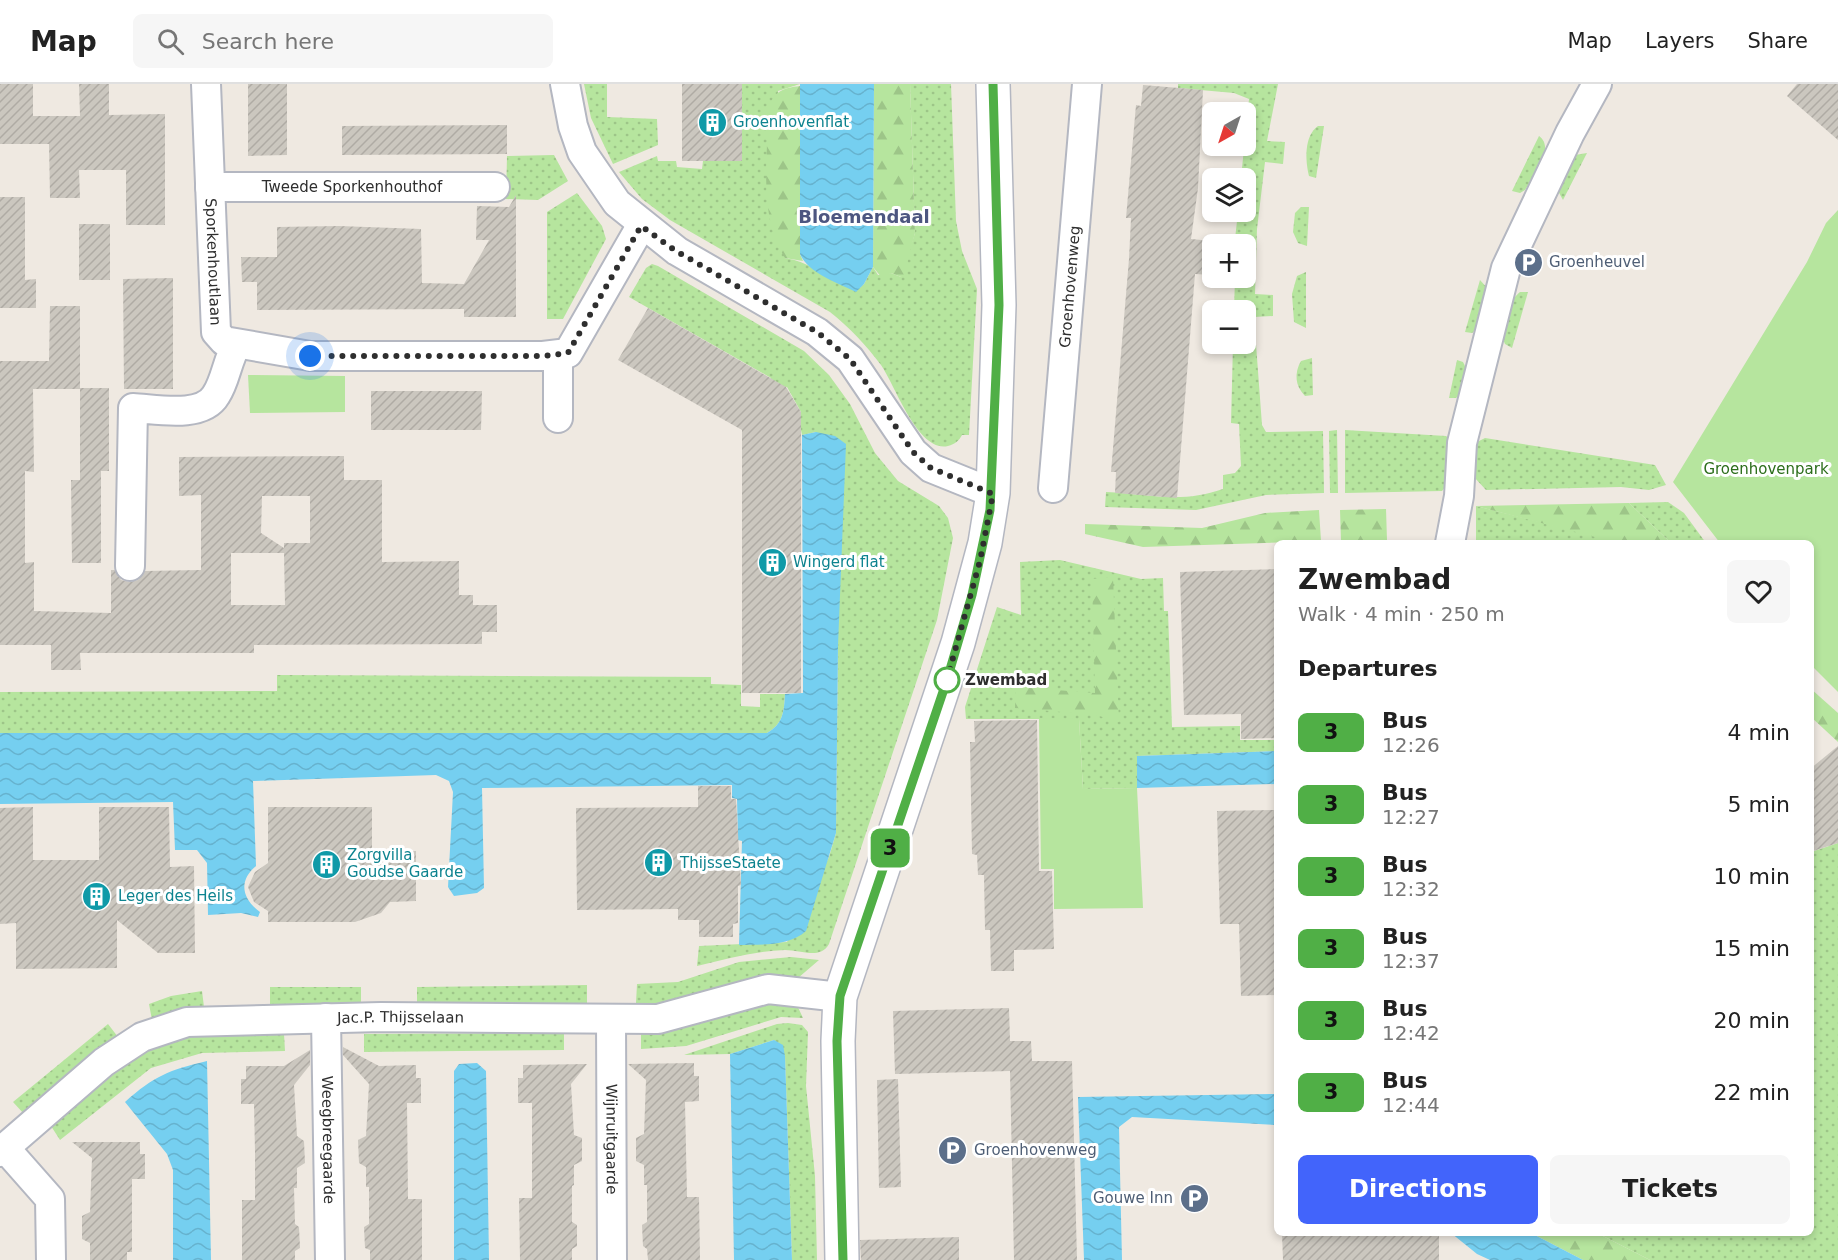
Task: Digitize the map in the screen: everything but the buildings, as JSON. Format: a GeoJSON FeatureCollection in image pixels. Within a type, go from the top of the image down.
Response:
{"type":"FeatureCollection","features":[{"type":"Feature","properties":{"kind":"street","name":"Sporkenhoutlaan"},"geometry":{"type":"LineString","coordinates":[[206,84],[216,332],[224,341],[310,356],[558,356]]}},
{"type":"Feature","properties":{"kind":"street"},"geometry":{"type":"LineString","coordinates":[[565,84],[573,126],[582,152],[617,203],[641,226],[676,251],[817,332],[850,359],[913,452],[931,468],[993,494]]}},
{"type":"Feature","properties":{"kind":"street"},"geometry":{"type":"LineString","coordinates":[[842,1260],[837,1041],[840,996],[958,643],[985,543],[993,494],[999,305],[993,84]]}},
{"type":"Feature","properties":{"kind":"street","name":"Groenhovenweg"},"geometry":{"type":"LineString","coordinates":[[1053,488],[1087,84]]}},
{"type":"Feature","properties":{"kind":"street"},"geometry":{"type":"LineString","coordinates":[[1451,540],[1459,496],[1462,443],[1506,268],[1570,133],[1597,84]]}},
{"type":"Feature","properties":{"kind":"street","name":"Tweede Sporkenhouthof"},"geometry":{"type":"LineString","coordinates":[[210,188],[495,187]]}},
{"type":"Feature","properties":{"kind":"street"},"geometry":{"type":"LineString","coordinates":[[558,418],[558,356],[568,353],[641,226]]}},
{"type":"Feature","properties":{"kind":"street"},"geometry":{"type":"LineString","coordinates":[[130,566],[133,408],[198,409],[208,405],[216,395],[229,357],[237,344]]}},
{"type":"Feature","properties":{"kind":"street","name":"Jac.P. Thijsselaan"},"geometry":{"type":"LineString","coordinates":[[2,1150],[104,1062],[142,1037],[187,1022],[326,1018],[658,1019],[768,989],[840,996]]}},
{"type":"Feature","properties":{"kind":"street","name":"Weegbreegaarde"},"geometry":{"type":"LineString","coordinates":[[326,1018],[330,1260]]}},
{"type":"Feature","properties":{"kind":"street","name":"Wijnruitgaarde"},"geometry":{"type":"LineString","coordinates":[[611,1019],[612,1260]]}},
{"type":"Feature","properties":{"kind":"street"},"geometry":{"type":"LineString","coordinates":[[2,1150],[50,1199],[51,1260]]}},
{"type":"Feature","properties":{"kind":"green space"},"geometry":{"type":"Polygon","coordinates":[[[584,84],[607,84],[607,117],[657,119],[658,145],[613,164],[591,118],[584,84]]]}},
{"type":"Feature","properties":{"kind":"green space"},"geometry":{"type":"Polygon","coordinates":[[[742,84],[800,84],[778,91],[785,258],[812,267],[856,291],[864,284],[873,267],[878,275],[891,273],[901,277],[915,233],[910,84],[951,84],[956,221],[962,251],[977,289],[969,435],[962,435],[957,442],[948,446],[937,445],[927,439],[908,416],[881,365],[837,318],[670,220],[642,199],[619,172],[657,156],[658,161],[676,161],[677,167],[702,169],[703,161],[742,161],[742,84]]]}},
{"type":"Feature","properties":{"kind":"green space"},"geometry":{"type":"Polygon","coordinates":[[[874,84],[910,84],[915,233],[904,275],[901,277],[891,273],[882,278],[873,267],[874,84]]]}},
{"type":"Feature","properties":{"kind":"green space"},"geometry":{"type":"Polygon","coordinates":[[[1178,84],[1278,84],[1267,141],[1285,142],[1283,164],[1265,162],[1257,229],[1256,262],[1256,234],[1236,234],[1237,222],[1256,222],[1256,168],[1242,168],[1243,156],[1256,156],[1256,102],[1249,102],[1249,99],[1234,93],[1178,88],[1178,84]]]}},
{"type":"Feature","properties":{"kind":"green space"},"geometry":{"type":"Polygon","coordinates":[[[800,86],[800,254],[803,261],[785,258],[771,223],[766,186],[768,110],[779,92],[800,86]]]}},
{"type":"Feature","properties":{"kind":"green space"},"geometry":{"type":"Polygon","coordinates":[[[1318,126],[1324,126],[1316,178],[1309,176],[1306,156],[1310,136],[1318,126]]]}},
{"type":"Feature","properties":{"kind":"green space"},"geometry":{"type":"Polygon","coordinates":[[[1539,136],[1544,141],[1545,148],[1541,163],[1525,190],[1520,193],[1512,191],[1539,136]]]}},
{"type":"Feature","properties":{"kind":"green space"},"geometry":{"type":"Polygon","coordinates":[[[1587,153],[1563,200],[1558,191],[1575,155],[1587,153]]]}},
{"type":"Feature","properties":{"kind":"green space"},"geometry":{"type":"Polygon","coordinates":[[[554,155],[568,181],[538,200],[506,199],[507,156],[554,155]]]}},
{"type":"Feature","properties":{"kind":"green space"},"geometry":{"type":"Polygon","coordinates":[[[577,193],[602,226],[606,239],[563,319],[547,319],[547,212],[577,193]]]}},
{"type":"Feature","properties":{"kind":"green space"},"geometry":{"type":"Polygon","coordinates":[[[1301,207],[1309,207],[1307,246],[1298,243],[1293,232],[1295,213],[1301,207]]]}},
{"type":"Feature","properties":{"kind":"green space","name":"Groenhovenpark"},"geometry":{"type":"Polygon","coordinates":[[[1838,210],[1838,692],[1814,668],[1814,540],[1718,540],[1673,482],[1807,262],[1826,223],[1838,210]]]}},
{"type":"Feature","properties":{"kind":"green space"},"geometry":{"type":"Polygon","coordinates":[[[652,264],[804,351],[829,375],[850,404],[875,453],[898,481],[939,506],[948,518],[953,538],[937,620],[829,944],[821,952],[785,950],[763,952],[697,966],[699,946],[787,942],[829,857],[836,833],[838,646],[816,432],[802,435],[801,430],[794,430],[801,412],[787,387],[771,387],[771,378],[629,297],[646,268],[652,264]]]}},
{"type":"Feature","properties":{"kind":"green space"},"geometry":{"type":"Polygon","coordinates":[[[1306,272],[1306,328],[1294,322],[1292,294],[1297,276],[1306,272]]]}},
{"type":"Feature","properties":{"kind":"green space"},"geometry":{"type":"Polygon","coordinates":[[[1480,280],[1488,289],[1478,328],[1472,333],[1465,332],[1480,280]]]}},
{"type":"Feature","properties":{"kind":"green space"},"geometry":{"type":"Polygon","coordinates":[[[1235,288],[1255,288],[1255,294],[1273,295],[1273,316],[1256,317],[1256,300],[1234,300],[1235,288]]]}},
{"type":"Feature","properties":{"kind":"green space"},"geometry":{"type":"Polygon","coordinates":[[[1520,292],[1528,292],[1512,348],[1505,344],[1503,338],[1505,317],[1520,292]]]}},
{"type":"Feature","properties":{"kind":"green space"},"geometry":{"type":"Polygon","coordinates":[[[1256,344],[1262,425],[1266,432],[1323,431],[1324,493],[1266,495],[1196,510],[1105,507],[1106,492],[1179,497],[1208,494],[1223,489],[1223,475],[1235,473],[1241,466],[1239,424],[1231,423],[1233,354],[1256,354],[1256,344]]]}},
{"type":"Feature","properties":{"kind":"green space"},"geometry":{"type":"Polygon","coordinates":[[[1312,358],[1313,395],[1305,396],[1297,384],[1297,370],[1301,361],[1312,358]]]}},
{"type":"Feature","properties":{"kind":"green space"},"geometry":{"type":"Polygon","coordinates":[[[1457,360],[1463,362],[1465,366],[1466,381],[1456,398],[1449,398],[1457,360]]]}},
{"type":"Feature","properties":{"kind":"green space"},"geometry":{"type":"Polygon","coordinates":[[[248,375],[345,376],[345,412],[250,413],[248,375]]]}},
{"type":"Feature","properties":{"kind":"green space"},"geometry":{"type":"Polygon","coordinates":[[[1337,430],[1338,493],[1330,493],[1329,431],[1337,430]]]}},
{"type":"Feature","properties":{"kind":"green space"},"geometry":{"type":"Polygon","coordinates":[[[1345,430],[1446,436],[1450,439],[1454,477],[1442,491],[1345,493],[1345,430]]]}},
{"type":"Feature","properties":{"kind":"green space"},"geometry":{"type":"Polygon","coordinates":[[[1485,438],[1655,465],[1666,485],[1649,490],[1621,487],[1486,490],[1474,477],[1475,443],[1485,438]]]}},
{"type":"Feature","properties":{"kind":"green space"},"geometry":{"type":"Polygon","coordinates":[[[1668,502],[1684,513],[1704,540],[1668,540],[1629,503],[1668,502]]]}},
{"type":"Feature","properties":{"kind":"green space"},"geometry":{"type":"Polygon","coordinates":[[[1629,503],[1668,540],[1606,540],[1476,506],[1629,503]]]}},
{"type":"Feature","properties":{"kind":"green space"},"geometry":{"type":"Polygon","coordinates":[[[1476,506],[1611,540],[1476,540],[1476,506]]]}},
{"type":"Feature","properties":{"kind":"green space"},"geometry":{"type":"Polygon","coordinates":[[[1386,509],[1387,540],[1341,540],[1340,510],[1386,509]]]}},
{"type":"Feature","properties":{"kind":"green space"},"geometry":{"type":"Polygon","coordinates":[[[1319,510],[1321,540],[1274,540],[1274,543],[1143,547],[1085,534],[1085,524],[1202,528],[1265,513],[1319,510]]]}},
{"type":"Feature","properties":{"kind":"green space"},"geometry":{"type":"Polygon","coordinates":[[[1060,560],[1141,579],[1163,578],[1164,611],[1168,611],[1172,727],[1240,726],[1240,740],[1274,740],[1274,751],[1137,756],[1137,788],[1083,789],[1079,719],[966,719],[965,707],[997,607],[1021,615],[1020,562],[1060,560]]]}},
{"type":"Feature","properties":{"kind":"green space"},"geometry":{"type":"Polygon","coordinates":[[[1113,577],[1119,722],[1096,715],[1015,708],[1016,687],[1095,693],[1092,579],[1113,577]]]}},
{"type":"Feature","properties":{"kind":"green space"},"geometry":{"type":"Polygon","coordinates":[[[277,675],[711,677],[711,684],[741,685],[741,706],[760,707],[760,694],[785,694],[782,717],[767,733],[0,733],[0,692],[277,691],[277,675]]]}},
{"type":"Feature","properties":{"kind":"green space"},"geometry":{"type":"Polygon","coordinates":[[[1814,692],[1838,713],[1838,742],[1814,720],[1814,692]]]}},
{"type":"Feature","properties":{"kind":"green space"},"geometry":{"type":"Polygon","coordinates":[[[1039,718],[1079,719],[1083,789],[1137,788],[1143,908],[1054,909],[1054,869],[1041,869],[1039,718]]]}},
{"type":"Feature","properties":{"kind":"green space"},"geometry":{"type":"Polygon","coordinates":[[[1838,843],[1838,1260],[1650,1260],[1603,1236],[1814,1236],[1814,851],[1838,843]]]}},
{"type":"Feature","properties":{"kind":"green space"},"geometry":{"type":"Polygon","coordinates":[[[791,957],[819,960],[798,978],[783,977],[667,1004],[636,1003],[637,984],[678,982],[739,962],[791,957]]]}},
{"type":"Feature","properties":{"kind":"green space"},"geometry":{"type":"Polygon","coordinates":[[[587,985],[587,1004],[417,1004],[417,987],[587,985]]]}},
{"type":"Feature","properties":{"kind":"green space"},"geometry":{"type":"Polygon","coordinates":[[[270,987],[361,987],[361,1006],[270,1006],[270,987]]]}},
{"type":"Feature","properties":{"kind":"green space"},"geometry":{"type":"Polygon","coordinates":[[[202,991],[204,1007],[152,1020],[149,1004],[171,996],[202,991]]]}},
{"type":"Feature","properties":{"kind":"green space"},"geometry":{"type":"Polygon","coordinates":[[[776,1001],[796,1003],[803,1018],[781,1017],[686,1046],[641,1049],[641,1029],[776,1001]]]}},
{"type":"Feature","properties":{"kind":"green space"},"geometry":{"type":"Polygon","coordinates":[[[108,1024],[118,1037],[24,1114],[13,1102],[108,1024]]]}},
{"type":"Feature","properties":{"kind":"green space"},"geometry":{"type":"Polygon","coordinates":[[[777,1024],[802,1025],[808,1032],[806,1086],[815,1176],[817,1260],[792,1260],[785,1056],[774,1040],[730,1054],[684,1055],[777,1024]]]}},
{"type":"Feature","properties":{"kind":"green space"},"geometry":{"type":"Polygon","coordinates":[[[564,1033],[564,1050],[364,1052],[364,1034],[564,1033]]]}},
{"type":"Feature","properties":{"kind":"green space"},"geometry":{"type":"Polygon","coordinates":[[[284,1034],[285,1051],[202,1053],[151,1068],[60,1140],[51,1126],[137,1055],[192,1035],[284,1034]]]}},
{"type":"Feature","properties":{"kind":"green space"},"geometry":{"type":"Polygon","coordinates":[[[1537,1236],[1603,1236],[1650,1260],[1583,1260],[1537,1236]]]}},
{"type":"Feature","properties":{"kind":"water"},"geometry":{"type":"Polygon","coordinates":[[[800,84],[874,84],[873,267],[864,284],[856,292],[816,272],[800,254],[800,84]]]}},
{"type":"Feature","properties":{"kind":"water"},"geometry":{"type":"Polygon","coordinates":[[[816,432],[835,436],[846,444],[838,646],[836,833],[806,931],[791,940],[774,944],[739,945],[742,841],[738,840],[737,799],[732,798],[732,785],[482,788],[484,888],[477,893],[454,896],[448,887],[453,792],[449,781],[436,775],[253,781],[256,866],[246,878],[244,890],[249,901],[260,912],[258,917],[241,913],[208,915],[207,863],[197,850],[175,850],[173,802],[0,804],[0,733],[767,733],[782,717],[785,694],[803,693],[802,435],[816,432]]]}},
{"type":"Feature","properties":{"kind":"water"},"geometry":{"type":"Polygon","coordinates":[[[1274,751],[1274,784],[1137,788],[1137,756],[1274,751]]]}},
{"type":"Feature","properties":{"kind":"water"},"geometry":{"type":"Polygon","coordinates":[[[774,1040],[783,1045],[785,1056],[792,1260],[734,1260],[730,1054],[774,1040]]]}},
{"type":"Feature","properties":{"kind":"water"},"geometry":{"type":"Polygon","coordinates":[[[207,1061],[211,1260],[173,1260],[173,1170],[167,1154],[125,1102],[163,1075],[207,1061]]]}},
{"type":"Feature","properties":{"kind":"water"},"geometry":{"type":"Polygon","coordinates":[[[477,1063],[486,1071],[489,1260],[454,1260],[454,1071],[459,1064],[477,1063]]]}},
{"type":"Feature","properties":{"kind":"water"},"geometry":{"type":"Polygon","coordinates":[[[1274,1094],[1274,1125],[1132,1117],[1119,1127],[1122,1260],[1084,1260],[1078,1097],[1274,1094]]]}},
{"type":"Feature","properties":{"kind":"water"},"geometry":{"type":"Polygon","coordinates":[[[1455,1236],[1537,1236],[1583,1260],[1490,1260],[1477,1254],[1455,1236]]]}},
{"type":"Feature","properties":{"kind":"bus line","name":"3"},"geometry":{"type":"LineString","coordinates":[[843,1260],[837,1041],[840,996],[946,683],[985,543],[993,494],[999,305],[993,84]]}},
{"type":"Feature","properties":{"kind":"place","name":"Groenhovenflat"},"geometry":{"type":"Point","coordinates":[712,122]}},
{"type":"Feature","properties":{"kind":"place","name":"Groenheuvel"},"geometry":{"type":"Point","coordinates":[1528,262]}},
{"type":"Feature","properties":{"kind":"place","name":"Wingerd flat"},"geometry":{"type":"Point","coordinates":[772,562]}},
{"type":"Feature","properties":{"kind":"place","name":"Zwembad"},"geometry":{"type":"Point","coordinates":[947,680]}},
{"type":"Feature","properties":{"kind":"place","name":"ThijsseStaete"},"geometry":{"type":"Point","coordinates":[659,863]}},
{"type":"Feature","properties":{"kind":"place","name":"Zorgvilla Goudse Gaarde"},"geometry":{"type":"Point","coordinates":[326,864]}},
{"type":"Feature","properties":{"kind":"place","name":"Leger des Heils"},"geometry":{"type":"Point","coordinates":[97,896]}},
{"type":"Feature","properties":{"kind":"place","name":"Groenhovenweg"},"geometry":{"type":"Point","coordinates":[953,1150]}},
{"type":"Feature","properties":{"kind":"place","name":"Gouwe Inn"},"geometry":{"type":"Point","coordinates":[1194,1198]}},
{"type":"Feature","properties":{"kind":"district","name":"Bloemendaal"},"geometry":{"type":"Point","coordinates":[864,217]}},
{"type":"Feature","properties":{"kind":"route"},"geometry":{"type":"LineString","coordinates":[[310,356],[558,356],[568,353],[641,226],[676,251],[817,332],[850,359],[913,452],[931,468],[993,494],[985,543],[946,683],[947,680]]}}]}
